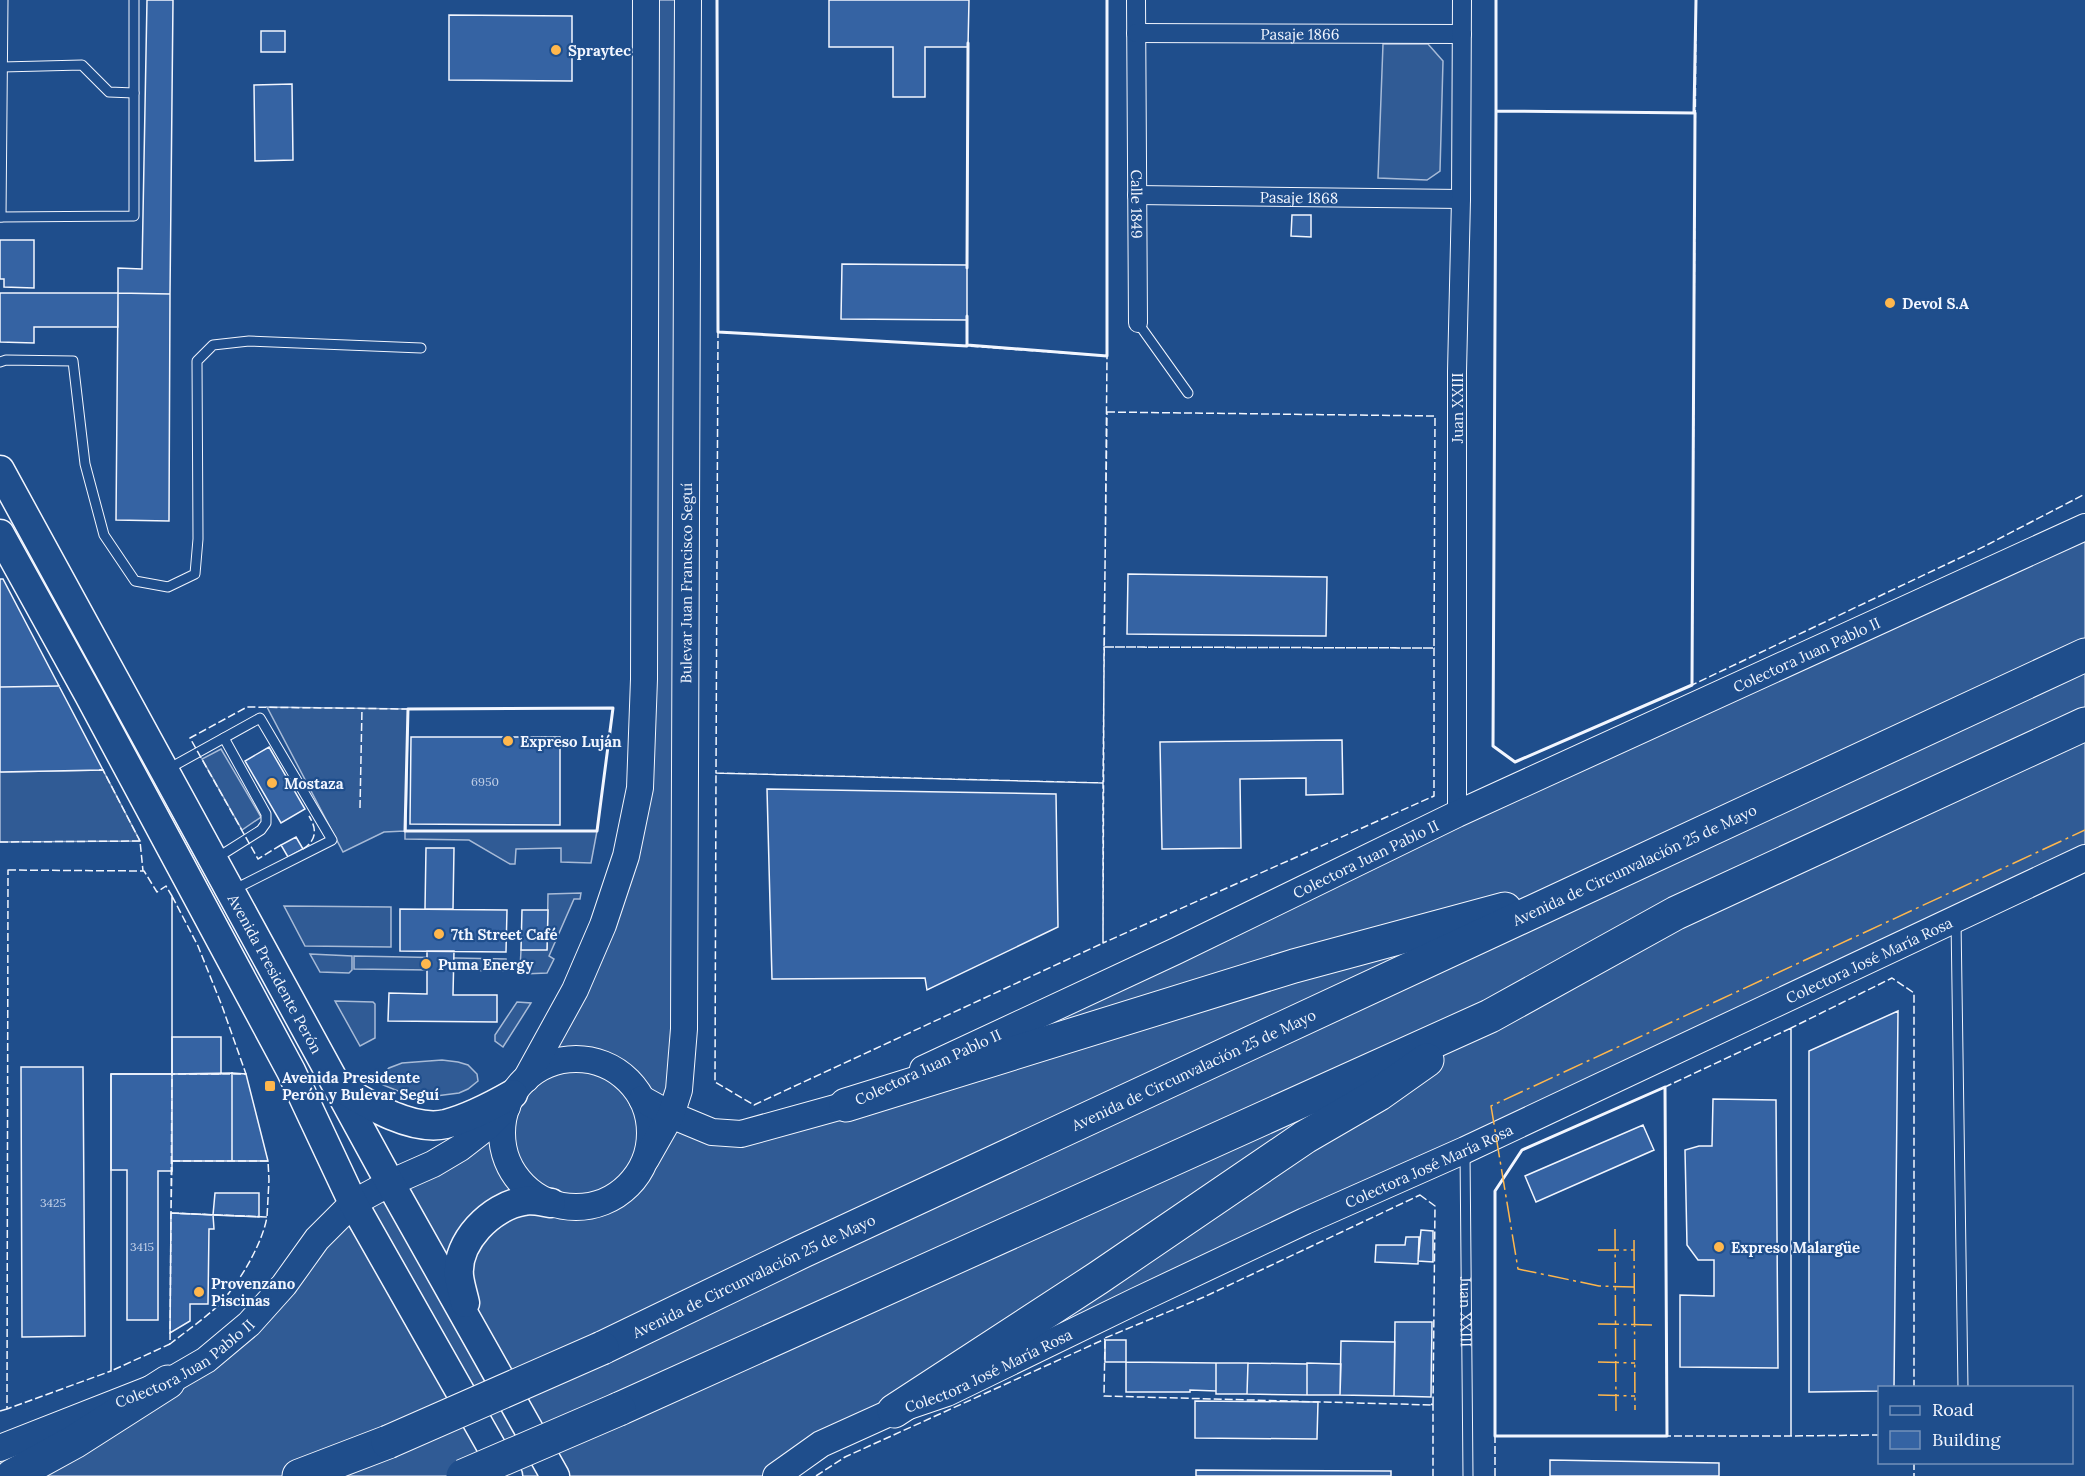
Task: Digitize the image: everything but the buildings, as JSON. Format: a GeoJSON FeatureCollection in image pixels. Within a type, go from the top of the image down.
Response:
{"type":"FeatureCollection","features":[{"type":"Feature","properties":{"kind":"highway","name":"Avenida de Circunvalación 25 de Mayo"},"geometry":{"type":"LineString","coordinates":[[299,1476],[388,1442],[602,1348],[811,1247],[2085,655]]}},
{"type":"Feature","properties":{"kind":"highway"},"geometry":{"type":"LineString","coordinates":[[463,1476],[619,1409],[1490,1016],[1676,913],[2085,724]]}},
{"type":"Feature","properties":{"kind":"highway"},"geometry":{"type":"LineString","coordinates":[[846,1105],[1294,966],[1596,884]]}},
{"type":"Feature","properties":{"kind":"highway"},"geometry":{"type":"LineString","coordinates":[[894,1411],[1098,1278],[1305,1137],[1379,1094],[1490,1016]]}},
{"type":"Feature","properties":{"kind":"highway"},"geometry":{"type":"LineString","coordinates":[[12,1476],[74,1442],[168,1382]]}},
{"type":"Feature","properties":{"kind":"main road"},"geometry":{"type":"LineString","coordinates":[[551,1203],[536,1196],[513,1172],[506,1157],[503,1123],[515,1093],[575,990],[603,925],[626,856],[640,788],[644,679],[646,0]]}},
{"type":"Feature","properties":{"kind":"main road","name":"Bulevar Juan Francisco Seguí"},"geometry":{"type":"LineString","coordinates":[[646,1159],[671,1114],[679,1090],[684,1029],[688,0]]}},
{"type":"Feature","properties":{"kind":"main road","name":"Avenida Presidente Perón"},"geometry":{"type":"LineString","coordinates":[[0,470],[390,1183],[555,1476]]}},
{"type":"Feature","properties":{"kind":"main road","name":"Colectora Juan Pablo II"},"geometry":{"type":"LineString","coordinates":[[642,1099],[712,1132],[741,1134],[846,1105],[1176,951],[1456,814],[2085,527]]}},
{"type":"Feature","properties":{"kind":"main road","name":"Avenida Presidente Perón"},"geometry":{"type":"LineString","coordinates":[[0,534],[291,1071],[353,1203],[508,1476]]}},
{"type":"Feature","properties":{"kind":"main road","name":"Colectora José María Rosa"},"geometry":{"type":"LineString","coordinates":[[776,1476],[822,1444],[894,1411],[947,1394],[1305,1221],[1465,1150],[2085,858]]}},
{"type":"Feature","properties":{"kind":"main road"},"geometry":{"type":"LineString","coordinates":[[339,1088],[389,1115],[413,1123],[444,1125],[475,1114],[515,1093],[539,1069],[554,1062],[570,1059],[604,1064],[620,1073],[633,1085],[642,1099],[649,1119],[650,1139],[646,1159],[637,1176],[624,1190],[608,1201],[589,1206],[570,1207],[525,1200],[508,1205],[481,1222],[464,1249],[459,1274],[469,1323]]}},
{"type":"Feature","properties":{"kind":"main road","name":"Colectora Juan Pablo II"},"geometry":{"type":"LineString","coordinates":[[0,1448],[168,1382],[206,1360],[249,1324],[284,1285],[317,1239],[353,1203],[433,1164],[460,1148],[487,1127],[515,1093]]}},
{"type":"Feature","properties":{"kind":"street","name":"Calle 1849"},"geometry":{"type":"LineString","coordinates":[[1136,0],[1138,323]]}},
{"type":"Feature","properties":{"kind":"street","name":"Juan XXIII"},"geometry":{"type":"LineString","coordinates":[[1456,814],[1457,372],[1462,0]]}},
{"type":"Feature","properties":{"kind":"street","name":"Pasaje 1866"},"geometry":{"type":"LineString","coordinates":[[1136,33],[1462,34]]}},
{"type":"Feature","properties":{"kind":"street","name":"Pasaje 1868"},"geometry":{"type":"LineString","coordinates":[[1137,195],[1461,199]]}},
{"type":"Feature","properties":{"kind":"lane"},"geometry":{"type":"LineString","coordinates":[[3,0],[0,217],[134,216],[134,0]]}},
{"type":"Feature","properties":{"kind":"lane"},"geometry":{"type":"LineString","coordinates":[[2,67],[82,65],[109,92],[134,93]]}},
{"type":"Feature","properties":{"kind":"lane","name":"Calle 1849"},"geometry":{"type":"LineString","coordinates":[[1138,323],[1188,393]]}},
{"type":"Feature","properties":{"kind":"lane"},"geometry":{"type":"LineString","coordinates":[[0,362],[6,360],[73,361],[85,464],[104,535],[135,581],[168,587],[195,574],[198,539],[197,361],[213,345],[249,341],[421,348]]}},
{"type":"Feature","properties":{"kind":"lane"},"geometry":{"type":"LineString","coordinates":[[165,771],[260,718],[332,840],[231,891]]}},
{"type":"Feature","properties":{"kind":"lane"},"geometry":{"type":"LineString","coordinates":[[213,859],[261,830],[266,823],[266,814],[224,738]]}},
{"type":"Feature","properties":{"kind":"lane"},"geometry":{"type":"LineString","coordinates":[[1956,919],[1963,1386]]}},
{"type":"Feature","properties":{"kind":"lane","name":"Juan XXIII"},"geometry":{"type":"LineString","coordinates":[[1465,1150],[1468,1476]]}},
{"type":"Feature","properties":{"kind":"shaded area"},"geometry":{"type":"Polygon","coordinates":[[[646,0],[688,0],[672,1114],[712,1132],[846,1105],[2085,527],[2085,858],[776,1476],[0,1476],[0,1448],[206,1360],[317,1239],[487,1127],[575,990],[640,788],[646,0]]]}},
{"type":"Feature","properties":{"kind":"shaded area"},"geometry":{"type":"Polygon","coordinates":[[[1383,44],[1428,44],[1443,61],[1440,171],[1427,180],[1378,178],[1383,44]]]}},
{"type":"Feature","properties":{"kind":"shaded area"},"geometry":{"type":"Polygon","coordinates":[[[267,707],[408,709],[406,831],[597,831],[591,863],[561,862],[561,848],[516,849],[515,864],[510,864],[469,840],[405,839],[405,831],[384,832],[343,852],[267,707]]]}},
{"type":"Feature","properties":{"kind":"shaded area"},"geometry":{"type":"Polygon","coordinates":[[[221,749],[261,817],[242,830],[202,759],[221,749]]]}},
{"type":"Feature","properties":{"kind":"shaded area"},"geometry":{"type":"Polygon","coordinates":[[[103,770],[140,841],[0,842],[0,772],[103,770]]]}},
{"type":"Feature","properties":{"kind":"shaded area"},"geometry":{"type":"Polygon","coordinates":[[[581,893],[580,899],[574,899],[549,956],[554,959],[547,973],[523,974],[520,970],[521,950],[547,949],[548,894],[581,893]]]}},
{"type":"Feature","properties":{"kind":"shaded area"},"geometry":{"type":"Polygon","coordinates":[[[284,906],[391,907],[391,947],[305,946],[284,906]]]}},
{"type":"Feature","properties":{"kind":"shaded area"},"geometry":{"type":"Polygon","coordinates":[[[310,954],[352,956],[352,970],[349,973],[320,972],[310,954]]]}},
{"type":"Feature","properties":{"kind":"shaded area"},"geometry":{"type":"Polygon","coordinates":[[[354,956],[506,959],[506,971],[354,969],[354,956]]]}},
{"type":"Feature","properties":{"kind":"shaded area"},"geometry":{"type":"Polygon","coordinates":[[[335,1001],[373,1002],[375,1004],[375,1038],[360,1046],[335,1001]]]}},
{"type":"Feature","properties":{"kind":"shaded area"},"geometry":{"type":"Polygon","coordinates":[[[517,1002],[531,1003],[503,1047],[495,1041],[495,1035],[517,1002]]]}},
{"type":"Feature","properties":{"kind":"shaded area"},"geometry":{"type":"Polygon","coordinates":[[[442,1060],[468,1065],[477,1074],[478,1081],[459,1093],[428,1097],[403,1093],[383,1085],[380,1081],[389,1068],[402,1063],[442,1060]]]}},
{"type":"Feature","properties":{"kind":"fence"},"geometry":{"type":"LineString","coordinates":[[1696,0],[1692,685],[1985,546],[2085,494]]}},
{"type":"Feature","properties":{"kind":"fence"},"geometry":{"type":"LineString","coordinates":[[718,332],[1107,356],[1103,783],[716,773],[718,332]]}},
{"type":"Feature","properties":{"kind":"fence"},"geometry":{"type":"LineString","coordinates":[[1107,412],[1435,416],[1434,648],[1104,647],[1107,412]]}},
{"type":"Feature","properties":{"kind":"fence"},"geometry":{"type":"LineString","coordinates":[[1104,647],[1434,648],[1434,796],[1103,943],[1104,647]]}},
{"type":"Feature","properties":{"kind":"fence"},"geometry":{"type":"LineString","coordinates":[[281,845],[258,859],[190,738],[247,707],[408,709]]}},
{"type":"Feature","properties":{"kind":"fence"},"geometry":{"type":"LineString","coordinates":[[360,808],[362,708]]}},
{"type":"Feature","properties":{"kind":"fence"},"geometry":{"type":"LineString","coordinates":[[99,770],[103,770],[140,841]]}},
{"type":"Feature","properties":{"kind":"fence"},"geometry":{"type":"LineString","coordinates":[[716,773],[1103,783],[1103,943],[754,1105],[715,1082],[716,773]]}},
{"type":"Feature","properties":{"kind":"fence"},"geometry":{"type":"LineString","coordinates":[[303,849],[311,842],[314,834],[309,816]]}},
{"type":"Feature","properties":{"kind":"fence"},"geometry":{"type":"LineString","coordinates":[[0,842],[140,841],[143,871]]}},
{"type":"Feature","properties":{"kind":"fence"},"geometry":{"type":"LineString","coordinates":[[8,870],[144,871],[157,892],[166,886],[172,896],[172,1074],[111,1074],[111,1371],[7,1409],[8,870]]}},
{"type":"Feature","properties":{"kind":"fence"},"geometry":{"type":"LineString","coordinates":[[172,896],[198,946],[246,1074],[172,1074],[172,896]]}},
{"type":"Feature","properties":{"kind":"fence"},"geometry":{"type":"LineString","coordinates":[[1878,1435],[1791,1436],[1791,1028],[1892,978],[1914,993],[1914,1386]]}},
{"type":"Feature","properties":{"kind":"fence"},"geometry":{"type":"LineString","coordinates":[[1791,1028],[1791,1436],[1667,1436],[1665,1087],[1791,1028]]}},
{"type":"Feature","properties":{"kind":"fence"},"geometry":{"type":"LineString","coordinates":[[111,1074],[172,1074],[170,1344],[111,1371],[111,1074]]}},
{"type":"Feature","properties":{"kind":"fence"},"geometry":{"type":"LineString","coordinates":[[172,1161],[268,1161],[267,1217],[171,1213],[172,1161]]}},
{"type":"Feature","properties":{"kind":"fence"},"geometry":{"type":"LineString","coordinates":[[1420,1195],[1435,1206],[1433,1405],[1104,1396],[1105,1338],[1204,1297],[1420,1195]]}},
{"type":"Feature","properties":{"kind":"fence"},"geometry":{"type":"LineString","coordinates":[[171,1213],[267,1217],[253,1255],[229,1293],[211,1312],[170,1344],[171,1213]]}},
{"type":"Feature","properties":{"kind":"fence"},"geometry":{"type":"LineString","coordinates":[[816,1476],[845,1457],[1105,1339]]}},
{"type":"Feature","properties":{"kind":"fence"},"geometry":{"type":"LineString","coordinates":[[1431,1404],[1433,1405],[1433,1476]]}},
{"type":"Feature","properties":{"kind":"fence"},"geometry":{"type":"LineString","coordinates":[[0,1411],[7,1407]]}},
{"type":"Feature","properties":{"kind":"fence"},"geometry":{"type":"LineString","coordinates":[[1495,1476],[1495,1436],[1670,1436]]}},
{"type":"Feature","properties":{"kind":"fence"},"geometry":{"type":"LineString","coordinates":[[1914,1464],[1914,1476]]}},
{"type":"Feature","properties":{"kind":"wall"},"geometry":{"type":"LineString","coordinates":[[717,0],[718,332],[967,346],[967,316]]}},
{"type":"Feature","properties":{"kind":"wall"},"geometry":{"type":"LineString","coordinates":[[967,345],[1107,356],[1107,0]]}},
{"type":"Feature","properties":{"kind":"wall"},"geometry":{"type":"LineString","coordinates":[[1496,0],[1496,111]]}},
{"type":"Feature","properties":{"kind":"wall"},"geometry":{"type":"LineString","coordinates":[[1694,113],[1696,0]]}},
{"type":"Feature","properties":{"kind":"wall"},"geometry":{"type":"LineString","coordinates":[[967,268],[968,43]]}},
{"type":"Feature","properties":{"kind":"wall"},"geometry":{"type":"LineString","coordinates":[[1496,111],[1695,113],[1692,685],[1515,762],[1493,746],[1496,111]]}},
{"type":"Feature","properties":{"kind":"wall"},"geometry":{"type":"LineString","coordinates":[[613,708],[597,831],[405,831],[408,709],[613,708]]}},
{"type":"Feature","properties":{"kind":"wall"},"geometry":{"type":"LineString","coordinates":[[1665,1087],[1667,1436],[1495,1436],[1495,1191],[1522,1150],[1665,1087]]}},
{"type":"Feature","properties":{"kind":"power"},"geometry":{"type":"LineString","coordinates":[[1634,1287],[1599,1286],[1518,1269],[1491,1106],[2085,830]]}},
{"type":"Feature","properties":{"kind":"power"},"geometry":{"type":"LineString","coordinates":[[1615,1229],[1616,1411]]}},
{"type":"Feature","properties":{"kind":"power"},"geometry":{"type":"LineString","coordinates":[[1634,1240],[1635,1410]]}},
{"type":"Feature","properties":{"kind":"power"},"geometry":{"type":"LineString","coordinates":[[1598,1250],[1634,1250]]}},
{"type":"Feature","properties":{"kind":"power"},"geometry":{"type":"LineString","coordinates":[[1598,1324],[1655,1325]]}},
{"type":"Feature","properties":{"kind":"power"},"geometry":{"type":"LineString","coordinates":[[1598,1362],[1635,1363]]}},
{"type":"Feature","properties":{"kind":"power"},"geometry":{"type":"LineString","coordinates":[[1598,1395],[1635,1396]]}},
{"type":"Feature","properties":{"kind":"place","name":"Spraytec"},"geometry":{"type":"Point","coordinates":[556,50]}},
{"type":"Feature","properties":{"kind":"place","name":"Devol S.A"},"geometry":{"type":"Point","coordinates":[1890,303]}},
{"type":"Feature","properties":{"kind":"place","name":"Expreso Luján"},"geometry":{"type":"Point","coordinates":[508,741]}},
{"type":"Feature","properties":{"kind":"place","name":"Mostaza"},"geometry":{"type":"Point","coordinates":[272,783]}},
{"type":"Feature","properties":{"kind":"place","name":"7th Street Café"},"geometry":{"type":"Point","coordinates":[439,934]}},
{"type":"Feature","properties":{"kind":"place","name":"Puma Energy"},"geometry":{"type":"Point","coordinates":[426,964]}},
{"type":"Feature","properties":{"kind":"place","name":"Avenida Presidente Perón y Bulevar Seguí"},"geometry":{"type":"Point","coordinates":[270,1086]}},
{"type":"Feature","properties":{"kind":"place","name":"Expreso Malargüe"},"geometry":{"type":"Point","coordinates":[1719,1247]}},
{"type":"Feature","properties":{"kind":"place","name":"Provenzano Piscinas"},"geometry":{"type":"Point","coordinates":[199,1292]}}]}
